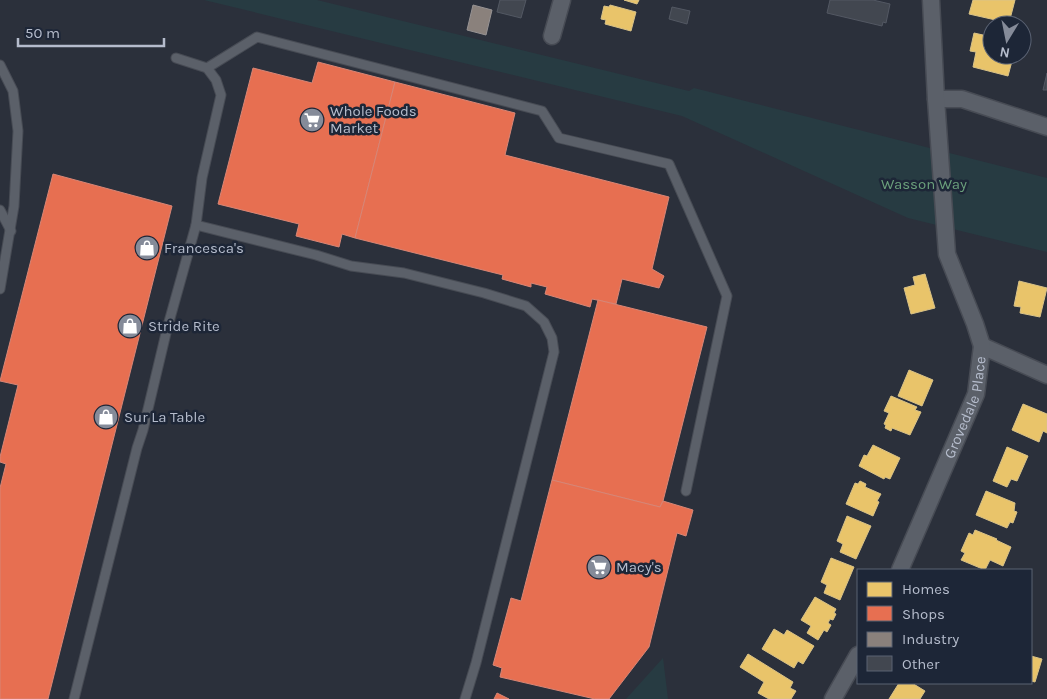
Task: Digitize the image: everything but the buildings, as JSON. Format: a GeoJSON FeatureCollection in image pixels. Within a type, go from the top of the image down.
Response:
{"type":"FeatureCollection","features":[{"type":"Feature","properties":{"kind":"street"},"geometry":{"type":"LineString","coordinates":[[552,36],[562,0]]}},
{"type":"Feature","properties":{"kind":"street","name":"Grovedale Place"},"geometry":{"type":"LineString","coordinates":[[900,569],[976,394],[982,346],[946,254],[932,0]]}},
{"type":"Feature","properties":{"kind":"street"},"geometry":{"type":"LineString","coordinates":[[936,99],[962,99],[1047,126]]}},
{"type":"Feature","properties":{"kind":"street"},"geometry":{"type":"LineString","coordinates":[[982,346],[1047,375]]}},
{"type":"Feature","properties":{"kind":"street"},"geometry":{"type":"LineString","coordinates":[[833,699],[857,657]]}},
{"type":"Feature","properties":{"kind":"lane"},"geometry":{"type":"LineString","coordinates":[[207,68],[257,38],[542,111],[559,138],[669,164],[727,296],[686,491]]}},
{"type":"Feature","properties":{"kind":"lane"},"geometry":{"type":"LineString","coordinates":[[74,699],[167,329],[196,225],[202,178],[221,95],[216,80],[207,68],[176,58]]}},
{"type":"Feature","properties":{"kind":"lane"},"geometry":{"type":"LineString","coordinates":[[0,65],[13,92],[18,131],[14,206],[0,289]]}},
{"type":"Feature","properties":{"kind":"lane"},"geometry":{"type":"LineString","coordinates":[[0,210],[11,232]]}},
{"type":"Feature","properties":{"kind":"lane"},"geometry":{"type":"LineString","coordinates":[[196,225],[316,255],[351,266],[404,273],[484,293],[526,306],[544,322],[552,338],[554,352],[476,663],[465,699]]}},
{"type":"Feature","properties":{"kind":"green space","name":"Wasson Way"},"geometry":{"type":"Polygon","coordinates":[[[204,0],[317,0],[689,91],[694,88],[1047,178],[1047,252],[908,218],[682,116],[204,0]]]}},
{"type":"Feature","properties":{"kind":"green space"},"geometry":{"type":"Polygon","coordinates":[[[663,658],[668,699],[626,699],[663,658]]]}},
{"type":"Feature","properties":{"kind":"place","name":"Whole Foods Market"},"geometry":{"type":"Point","coordinates":[312,120]}},
{"type":"Feature","properties":{"kind":"place","name":"Francesca's"},"geometry":{"type":"Point","coordinates":[147,248]}},
{"type":"Feature","properties":{"kind":"place","name":"Stride Rite"},"geometry":{"type":"Point","coordinates":[130,326]}},
{"type":"Feature","properties":{"kind":"place","name":"Sur La Table"},"geometry":{"type":"Point","coordinates":[106,417]}},
{"type":"Feature","properties":{"kind":"place","name":"Macy's"},"geometry":{"type":"Point","coordinates":[599,567]}}]}
